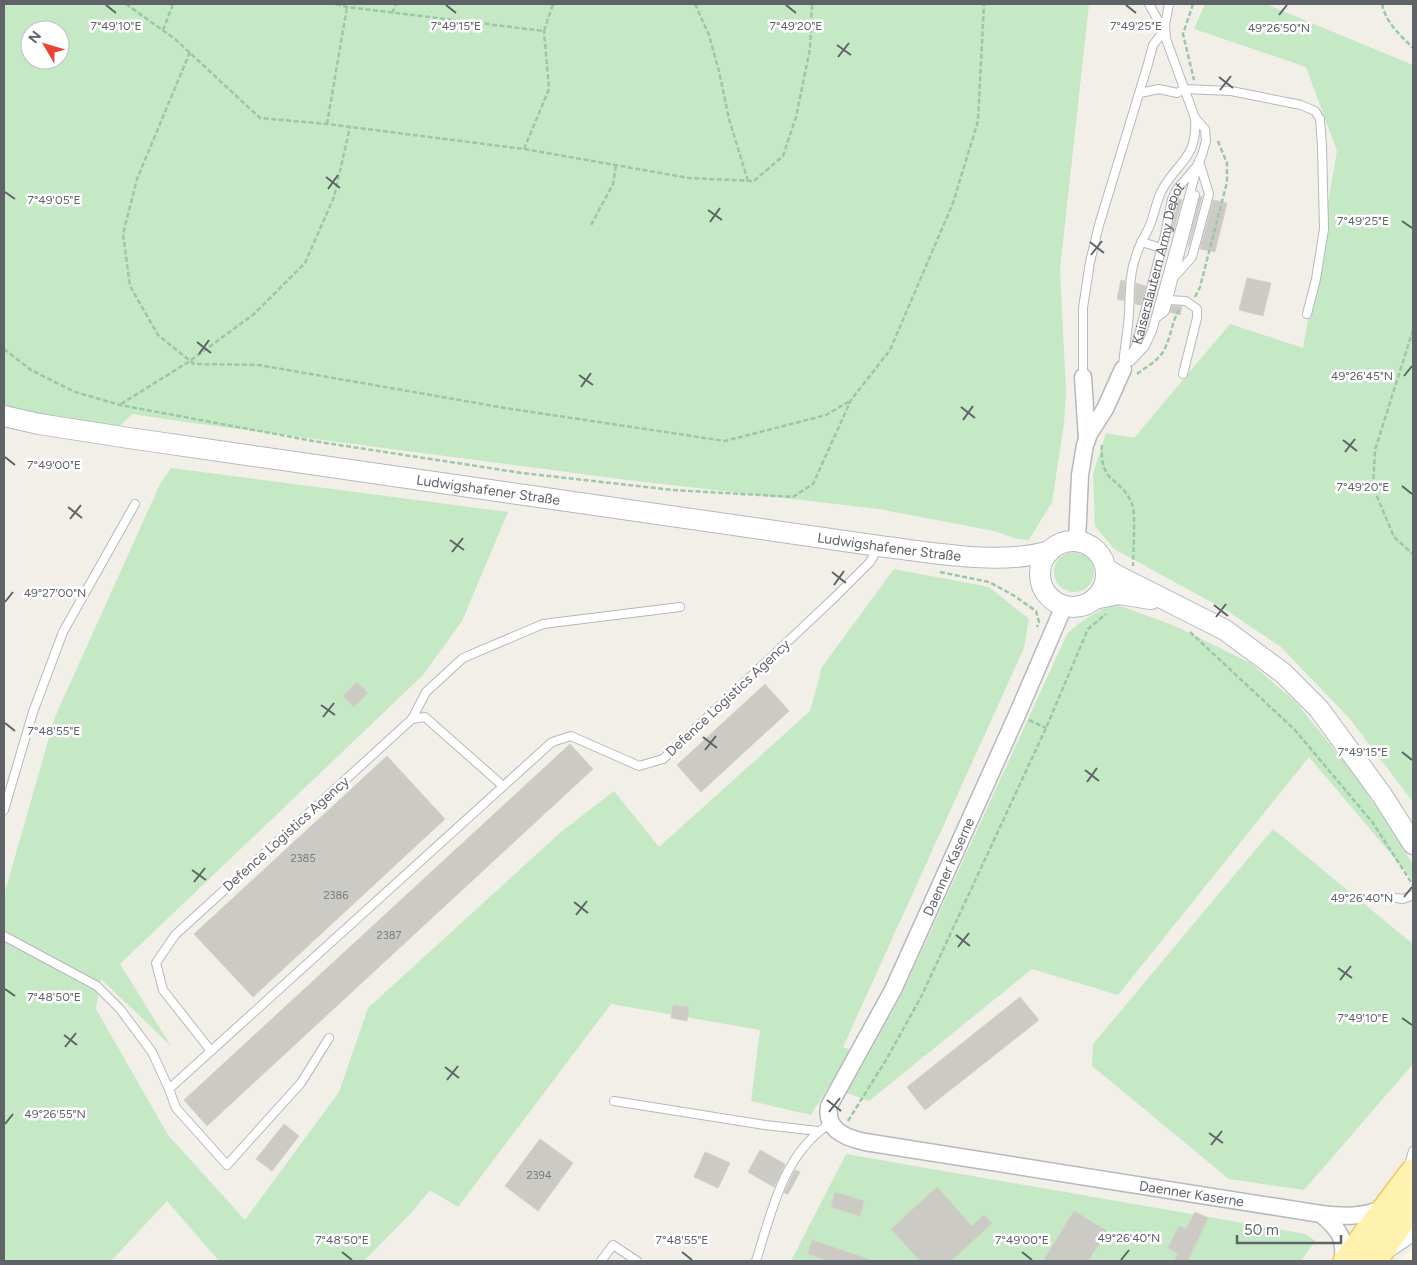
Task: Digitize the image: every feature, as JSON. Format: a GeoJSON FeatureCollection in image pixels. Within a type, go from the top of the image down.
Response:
{"type":"FeatureCollection","features":[{"type":"Feature","properties":{"kind":"main road"},"geometry":{"type":"LineString","coordinates":[[1345,1261],[1386,1208],[1410,1188]]}},
{"type":"Feature","properties":{"kind":"main road"},"geometry":{"type":"LineString","coordinates":[[1378,1256],[1410,1188]]}},
{"type":"Feature","properties":{"kind":"street","name":"Kaiserslautern Army Depot"},"geometry":{"type":"LineString","coordinates":[[1087,438],[1105,409],[1123,369]]}},
{"type":"Feature","properties":{"kind":"street","name":"Kaiserslautern Army Depot"},"geometry":{"type":"LineString","coordinates":[[1076,541],[1080,475],[1087,438],[1083,377]]}},
{"type":"Feature","properties":{"kind":"street","name":"Ludwigshafener Straße"},"geometry":{"type":"LineString","coordinates":[[4,416],[39,424],[130,438],[879,546],[974,557],[1029,556],[1050,551]]}},
{"type":"Feature","properties":{"kind":"street"},"geometry":{"type":"LineString","coordinates":[[1094,599],[1103,588],[1106,577],[1104,561],[1097,552],[1088,544],[1076,541],[1062,543],[1050,551],[1042,562],[1041,582],[1049,597],[1064,606],[1082,606],[1094,599],[1120,594],[1166,601]]}},
{"type":"Feature","properties":{"kind":"street","name":"Ludwigshafener Straße"},"geometry":{"type":"LineString","coordinates":[[974,557],[1022,570],[1041,582]]}},
{"type":"Feature","properties":{"kind":"street"},"geometry":{"type":"LineString","coordinates":[[1106,569],[1197,615],[1246,644],[1284,673],[1319,709],[1358,760],[1413,844]]}},
{"type":"Feature","properties":{"kind":"street","name":"Daenner Kaserne"},"geometry":{"type":"LineString","coordinates":[[1064,606],[893,990],[829,1106],[828,1117],[824,1127],[854,1140],[865,1142],[1321,1214],[1360,1216],[1386,1208]]}},
{"type":"Feature","properties":{"kind":"street"},"geometry":{"type":"LineString","coordinates":[[1321,1214],[1341,1235],[1345,1261]]}},
{"type":"Feature","properties":{"kind":"street"},"geometry":{"type":"LineString","coordinates":[[1378,1256],[1413,1228]]}},
{"type":"Feature","properties":{"kind":"lane"},"geometry":{"type":"LineString","coordinates":[[1149,4],[1164,31]]}},
{"type":"Feature","properties":{"kind":"lane","name":"Kaiserslautern Army Depot"},"geometry":{"type":"LineString","coordinates":[[1083,377],[1082,322],[1086,285],[1099,225],[1154,45],[1164,31],[1169,4]]}},
{"type":"Feature","properties":{"kind":"lane","name":"Kaiserslautern Army Depot"},"geometry":{"type":"LineString","coordinates":[[1123,369],[1136,346],[1162,248],[1172,199],[1177,189],[1199,161],[1205,148],[1205,129],[1195,118],[1164,31]]}},
{"type":"Feature","properties":{"kind":"lane"},"geometry":{"type":"LineString","coordinates":[[1140,93],[1159,89],[1177,93],[1184,89],[1231,91],[1301,105],[1315,111],[1320,119],[1324,229],[1316,279],[1307,314]]}},
{"type":"Feature","properties":{"kind":"lane"},"geometry":{"type":"LineString","coordinates":[[1123,369],[1132,270],[1141,242],[1150,226],[1162,191],[1192,147],[1196,132],[1195,118]]}},
{"type":"Feature","properties":{"kind":"lane"},"geometry":{"type":"LineString","coordinates":[[1174,276],[1192,257],[1209,194],[1199,161]]}},
{"type":"Feature","properties":{"kind":"lane"},"geometry":{"type":"LineString","coordinates":[[1156,318],[1165,312],[1197,185],[1199,161]]}},
{"type":"Feature","properties":{"kind":"lane"},"geometry":{"type":"LineString","coordinates":[[1123,369],[1145,346],[1150,337],[1199,161]]}},
{"type":"Feature","properties":{"kind":"lane"},"geometry":{"type":"LineString","coordinates":[[1141,242],[1162,248]]}},
{"type":"Feature","properties":{"kind":"lane","name":"Kaiserslautern Army Depot"},"geometry":{"type":"LineString","coordinates":[[1168,300],[1186,301],[1197,309],[1197,318],[1182,374]]}},
{"type":"Feature","properties":{"kind":"lane"},"geometry":{"type":"LineString","coordinates":[[4,810],[33,712],[63,632],[135,504]]}},
{"type":"Feature","properties":{"kind":"lane","name":"Defence Logistics Agency"},"geometry":{"type":"LineString","coordinates":[[169,1089],[552,742],[571,736],[640,766],[663,759],[835,597],[870,562],[879,546]]}},
{"type":"Feature","properties":{"kind":"lane"},"geometry":{"type":"LineString","coordinates":[[412,719],[426,692],[463,658],[543,624],[680,607]]}},
{"type":"Feature","properties":{"kind":"lane"},"geometry":{"type":"LineString","coordinates":[[412,719],[425,717],[503,786]]}},
{"type":"Feature","properties":{"kind":"lane","name":"Defence Logistics Agency"},"geometry":{"type":"LineString","coordinates":[[211,1051],[163,990],[156,963],[175,935],[412,719]]}},
{"type":"Feature","properties":{"kind":"lane"},"geometry":{"type":"LineString","coordinates":[[1388,897],[1404,899],[1413,895]]}},
{"type":"Feature","properties":{"kind":"lane"},"geometry":{"type":"LineString","coordinates":[[4,936],[97,986],[120,1009],[152,1052],[176,1108],[227,1165],[300,1084],[329,1038]]}},
{"type":"Feature","properties":{"kind":"lane"},"geometry":{"type":"LineString","coordinates":[[614,1101],[765,1125],[824,1127]]}},
{"type":"Feature","properties":{"kind":"lane"},"geometry":{"type":"LineString","coordinates":[[756,1261],[780,1187],[795,1158],[824,1127]]}},
{"type":"Feature","properties":{"kind":"lane"},"geometry":{"type":"LineString","coordinates":[[1410,1188],[1413,1151]]}},
{"type":"Feature","properties":{"kind":"lane"},"geometry":{"type":"LineString","coordinates":[[601,1261],[612,1245],[637,1261]]}},
{"type":"Feature","properties":{"kind":"path"},"geometry":{"type":"LineString","coordinates":[[126,4],[190,52],[260,118],[327,124],[524,149],[689,178],[748,181],[754,181],[783,156],[796,117],[810,49],[812,4]]}},
{"type":"Feature","properties":{"kind":"path"},"geometry":{"type":"LineString","coordinates":[[163,30],[173,4]]}},
{"type":"Feature","properties":{"kind":"path"},"geometry":{"type":"LineString","coordinates":[[336,4],[347,7],[544,31]]}},
{"type":"Feature","properties":{"kind":"path"},"geometry":{"type":"LineString","coordinates":[[344,4],[347,7]]}},
{"type":"Feature","properties":{"kind":"path"},"geometry":{"type":"LineString","coordinates":[[392,12],[396,4]]}},
{"type":"Feature","properties":{"kind":"path"},"geometry":{"type":"LineString","coordinates":[[524,149],[548,89],[544,31],[553,4]]}},
{"type":"Feature","properties":{"kind":"path"},"geometry":{"type":"LineString","coordinates":[[695,4],[709,35],[748,181]]}},
{"type":"Feature","properties":{"kind":"path"},"geometry":{"type":"LineString","coordinates":[[4,349],[31,370],[75,392],[120,405],[313,441],[522,473],[673,490],[792,497],[813,484],[851,400],[890,350],[953,203],[978,121],[984,4]]}},
{"type":"Feature","properties":{"kind":"path"},"geometry":{"type":"LineString","coordinates":[[1382,4],[1391,25],[1413,48]]}},
{"type":"Feature","properties":{"kind":"path"},"geometry":{"type":"LineString","coordinates":[[327,124],[347,7]]}},
{"type":"Feature","properties":{"kind":"path"},"geometry":{"type":"LineString","coordinates":[[190,52],[137,178],[123,234],[130,286],[158,335],[194,364],[259,365],[505,408],[725,441],[826,415],[851,400]]}},
{"type":"Feature","properties":{"kind":"path"},"geometry":{"type":"LineString","coordinates":[[120,405],[190,360],[254,314],[305,263],[334,196],[350,127]]}},
{"type":"Feature","properties":{"kind":"path"},"geometry":{"type":"LineString","coordinates":[[591,226],[613,184],[616,165]]}},
{"type":"Feature","properties":{"kind":"path"},"geometry":{"type":"LineString","coordinates":[[1413,330],[1375,450],[1373,487],[1394,537],[1413,554]]}},
{"type":"Feature","properties":{"kind":"path"},"geometry":{"type":"LineString","coordinates":[[1087,438],[1101,441],[1101,460],[1104,468],[1108,476],[1128,495],[1133,507],[1133,569]]}},
{"type":"Feature","properties":{"kind":"path"},"geometry":{"type":"LineString","coordinates":[[935,571],[989,582],[1013,595],[1036,611],[1039,622],[1036,631]]}},
{"type":"Feature","properties":{"kind":"path"},"geometry":{"type":"LineString","coordinates":[[848,1121],[886,1060],[922,994],[1046,728],[1088,629],[1113,611]]}},
{"type":"Feature","properties":{"kind":"path"},"geometry":{"type":"LineString","coordinates":[[1188,631],[1294,730],[1373,823],[1413,884]]}},
{"type":"Feature","properties":{"kind":"path"},"geometry":{"type":"LineString","coordinates":[[1026,718],[1046,728]]}},
{"type":"Feature","properties":{"kind":"shaded area"},"geometry":{"type":"Polygon","coordinates":[[[1413,1247],[1413,1261],[1399,1261],[1413,1247]]]}},
{"type":"Feature","properties":{"kind":"green space"},"geometry":{"type":"Polygon","coordinates":[[[4,4],[1089,4],[1060,269],[1066,393],[1064,424],[1052,502],[1029,540],[1018,539],[994,531],[879,509],[628,480],[132,414],[117,429],[4,407],[4,4]]]}},
{"type":"Feature","properties":{"kind":"green space"},"geometry":{"type":"Polygon","coordinates":[[[1205,4],[1266,4],[1413,65],[1413,802],[1350,719],[1281,647],[1226,610],[1114,549],[1095,526],[1093,474],[1106,433],[1134,438],[1230,324],[1303,348],[1337,151],[1306,67],[1194,29],[1205,4]]]}},
{"type":"Feature","properties":{"kind":"green space"},"geometry":{"type":"Polygon","coordinates":[[[171,468],[508,512],[462,621],[423,675],[120,964],[171,1046],[101,979],[96,1009],[168,1135],[245,1220],[339,1092],[368,1008],[561,832],[614,791],[659,847],[810,711],[822,667],[894,569],[989,587],[1029,619],[1024,648],[843,1047],[851,1050],[811,1115],[751,1101],[760,1030],[611,1004],[458,1207],[430,1190],[412,1212],[364,1261],[219,1261],[167,1201],[111,1261],[4,1261],[4,895],[55,717],[160,484],[171,468]]]}},
{"type":"Feature","properties":{"kind":"green space"},"geometry":{"type":"Polygon","coordinates":[[[1078,552],[1085,555],[1091,561],[1094,572],[1093,580],[1085,589],[1078,592],[1070,592],[1063,589],[1055,580],[1054,568],[1057,561],[1066,553],[1078,552]]]}},
{"type":"Feature","properties":{"kind":"green space"},"geometry":{"type":"Polygon","coordinates":[[[1115,604],[1175,626],[1250,663],[1295,701],[1358,779],[1413,864],[1413,880],[1309,757],[1118,995],[1032,969],[869,1101],[847,1093],[901,996],[1067,634],[1089,617],[1115,604]]]}},
{"type":"Feature","properties":{"kind":"green space"},"geometry":{"type":"Polygon","coordinates":[[[1273,829],[1413,944],[1413,1064],[1304,1190],[1229,1179],[1092,1066],[1093,1044],[1273,829]]]}},
{"type":"Feature","properties":{"kind":"green space"},"geometry":{"type":"Polygon","coordinates":[[[846,1154],[1306,1234],[1315,1241],[1301,1261],[791,1261],[846,1154]]]}},
{"type":"Feature","properties":{"kind":"building"},"geometry":{"type":"Polygon","coordinates":[[[1200,196],[1202,197],[1188,246],[1200,196]]]}},
{"type":"Feature","properties":{"kind":"building"},"geometry":{"type":"Polygon","coordinates":[[[1179,199],[1182,200],[1173,232],[1171,232],[1179,199]]]}},
{"type":"Feature","properties":{"kind":"building"},"geometry":{"type":"Polygon","coordinates":[[[1213,200],[1227,203],[1215,252],[1200,249],[1213,200]]]}},
{"type":"Feature","properties":{"kind":"building"},"geometry":{"type":"Polygon","coordinates":[[[1247,278],[1271,283],[1263,316],[1239,310],[1247,278]]]}},
{"type":"Feature","properties":{"kind":"building"},"geometry":{"type":"Polygon","coordinates":[[[1121,280],[1125,281],[1124,301],[1117,299],[1121,280]]]}},
{"type":"Feature","properties":{"kind":"building"},"geometry":{"type":"Polygon","coordinates":[[[1136,283],[1146,286],[1141,305],[1135,304],[1136,283]]]}},
{"type":"Feature","properties":{"kind":"building"},"geometry":{"type":"Polygon","coordinates":[[[1172,306],[1182,306],[1180,315],[1170,312],[1172,306]]]}},
{"type":"Feature","properties":{"kind":"building"},"geometry":{"type":"Polygon","coordinates":[[[357,682],[368,693],[354,707],[343,696],[357,682]]]}},
{"type":"Feature","properties":{"kind":"building"},"geometry":{"type":"Polygon","coordinates":[[[765,684],[789,711],[701,792],[677,765],[765,684]]]}},
{"type":"Feature","properties":{"kind":"building"},"geometry":{"type":"Polygon","coordinates":[[[570,744],[593,769],[207,1126],[184,1100],[570,744]]]}},
{"type":"Feature","properties":{"kind":"building"},"geometry":{"type":"Polygon","coordinates":[[[387,756],[445,819],[253,997],[194,934],[387,756]]]}},
{"type":"Feature","properties":{"kind":"building"},"geometry":{"type":"Polygon","coordinates":[[[1020,997],[1039,1020],[925,1110],[907,1087],[1020,997]]]}},
{"type":"Feature","properties":{"kind":"building"},"geometry":{"type":"Polygon","coordinates":[[[673,1005],[689,1007],[687,1021],[671,1018],[673,1005]]]}},
{"type":"Feature","properties":{"kind":"building"},"geometry":{"type":"Polygon","coordinates":[[[284,1124],[299,1136],[272,1171],[256,1159],[284,1124]]]}},
{"type":"Feature","properties":{"kind":"building"},"geometry":{"type":"Polygon","coordinates":[[[540,1139],[573,1163],[538,1211],[505,1186],[540,1139]]]}},
{"type":"Feature","properties":{"kind":"building"},"geometry":{"type":"Polygon","coordinates":[[[760,1150],[785,1164],[774,1187],[748,1172],[760,1150]]]}},
{"type":"Feature","properties":{"kind":"building"},"geometry":{"type":"Polygon","coordinates":[[[705,1152],[730,1163],[718,1188],[694,1177],[705,1152]]]}},
{"type":"Feature","properties":{"kind":"building"},"geometry":{"type":"Polygon","coordinates":[[[795,1170],[800,1172],[788,1194],[784,1193],[795,1170]]]}},
{"type":"Feature","properties":{"kind":"building"},"geometry":{"type":"Polygon","coordinates":[[[937,1187],[972,1226],[984,1215],[992,1223],[951,1261],[920,1261],[891,1229],[937,1187]]]}},
{"type":"Feature","properties":{"kind":"building"},"geometry":{"type":"Polygon","coordinates":[[[835,1192],[864,1201],[860,1216],[831,1207],[835,1192]]]}},
{"type":"Feature","properties":{"kind":"building"},"geometry":{"type":"Polygon","coordinates":[[[1074,1211],[1107,1231],[1088,1261],[1043,1261],[1074,1211]]]}},
{"type":"Feature","properties":{"kind":"building"},"geometry":{"type":"Polygon","coordinates":[[[1195,1212],[1208,1218],[1188,1261],[1174,1261],[1178,1253],[1168,1248],[1179,1226],[1186,1229],[1195,1212]]]}},
{"type":"Feature","properties":{"kind":"building"},"geometry":{"type":"Polygon","coordinates":[[[812,1240],[868,1259],[868,1261],[829,1261],[808,1254],[812,1240]]]}}]}
